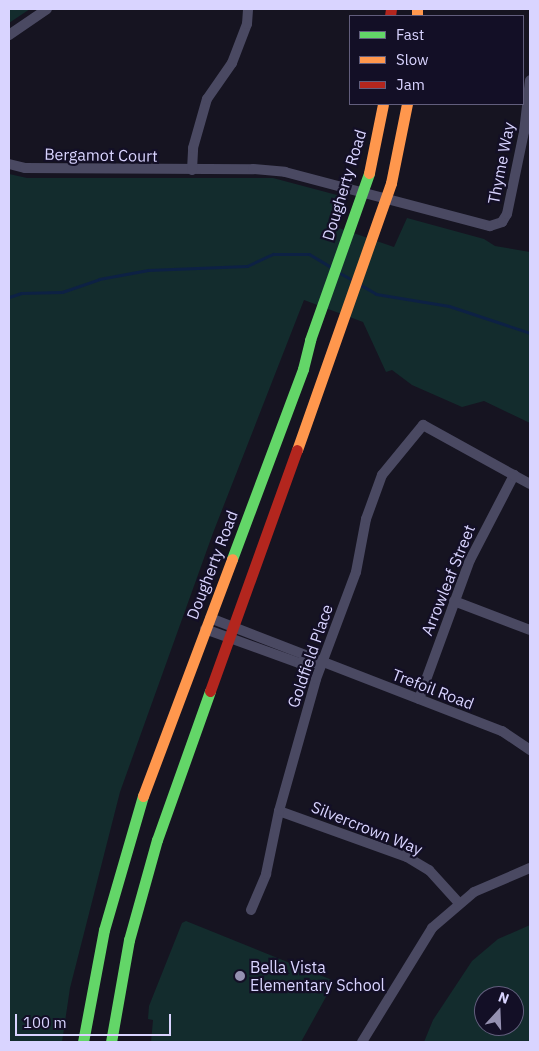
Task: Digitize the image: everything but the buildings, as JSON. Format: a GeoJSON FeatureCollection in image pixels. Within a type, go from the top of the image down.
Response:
{"type":"FeatureCollection","features":[{"type":"Feature","properties":{"kind":"main road","name":"Dougherty Road"},"geometry":{"type":"LineString","coordinates":[[83,1042],[98,959],[119,872],[140,802],[300,378],[322,306],[361,192],[383,105]]}},
{"type":"Feature","properties":{"kind":"main road"},"geometry":{"type":"LineString","coordinates":[[111,1042],[129,940],[155,849],[372,239],[385,198],[407,105]]}},
{"type":"Feature","properties":{"kind":"street"},"geometry":{"type":"LineString","coordinates":[[9,35],[47,9]]}},
{"type":"Feature","properties":{"kind":"street"},"geometry":{"type":"LineString","coordinates":[[192,170],[193,148],[207,99],[232,63],[247,24],[248,9]]}},
{"type":"Feature","properties":{"kind":"street","name":"Thyme Way"},"geometry":{"type":"LineString","coordinates":[[502,222],[508,208],[526,146],[530,80]]}},
{"type":"Feature","properties":{"kind":"street","name":"Bergamot Court"},"geometry":{"type":"LineString","coordinates":[[9,164],[25,168],[253,169],[285,172],[490,226],[502,222]]}},
{"type":"Feature","properties":{"kind":"street","name":"Goldfield Place"},"geometry":{"type":"LineString","coordinates":[[251,910],[266,874],[279,811],[321,663],[356,572],[372,497],[382,475],[423,425],[514,475]]}},
{"type":"Feature","properties":{"kind":"street"},"geometry":{"type":"LineString","coordinates":[[514,475],[530,484]]}},
{"type":"Feature","properties":{"kind":"street","name":"Arrowleaf Street"},"geometry":{"type":"LineString","coordinates":[[419,699],[454,601],[483,531],[514,475]]}},
{"type":"Feature","properties":{"kind":"street"},"geometry":{"type":"LineString","coordinates":[[454,601],[530,630]]}},
{"type":"Feature","properties":{"kind":"street","name":"Trefoil Road"},"geometry":{"type":"LineString","coordinates":[[207,623],[232,632],[299,663],[321,663],[502,731],[530,750]]}},
{"type":"Feature","properties":{"kind":"street","name":"Silvercrown Way"},"geometry":{"type":"LineString","coordinates":[[279,811],[407,857],[429,870],[459,903]]}},
{"type":"Feature","properties":{"kind":"street"},"geometry":{"type":"LineString","coordinates":[[362,1042],[432,928],[474,892],[530,868]]}},
{"type":"Feature","properties":{"kind":"green space"},"geometry":{"type":"Polygon","coordinates":[[[9,9],[30,9],[9,23],[9,9]]]}},
{"type":"Feature","properties":{"kind":"green space"},"geometry":{"type":"Polygon","coordinates":[[[9,174],[27,178],[273,178],[337,195],[341,209],[336,227],[394,247],[407,218],[484,239],[495,246],[530,252],[530,423],[484,401],[462,407],[412,385],[392,370],[386,372],[363,322],[304,300],[213,533],[120,792],[70,988],[62,1042],[9,1042],[9,174]]]}},
{"type":"Feature","properties":{"kind":"green space","name":"Bella Vista Elementary School"},"geometry":{"type":"Polygon","coordinates":[[[186,921],[332,980],[332,986],[301,1042],[151,1042],[153,1020],[148,1019],[149,1006],[182,923],[186,921]]]}},
{"type":"Feature","properties":{"kind":"green space"},"geometry":{"type":"Polygon","coordinates":[[[530,925],[530,1042],[424,1042],[433,1020],[472,961],[498,939],[530,925]]]}},
{"type":"Feature","properties":{"kind":"waterway"},"geometry":{"type":"LineString","coordinates":[[9,297],[21,293],[62,292],[99,279],[148,270],[247,266],[273,254],[309,254],[332,268]]}},
{"type":"Feature","properties":{"kind":"waterway"},"geometry":{"type":"LineString","coordinates":[[338,272],[354,281]]}},
{"type":"Feature","properties":{"kind":"waterway"},"geometry":{"type":"LineString","coordinates":[[359,284],[376,294],[449,306],[530,333]]}},
{"type":"Feature","properties":{"kind":"traffic: fast"},"geometry":{"type":"LineString","coordinates":[[232,559],[303,369],[310,340],[369,173]]}},
{"type":"Feature","properties":{"kind":"traffic: fast"},"geometry":{"type":"LineString","coordinates":[[111,1042],[129,940],[157,840],[210,691]]}},
{"type":"Feature","properties":{"kind":"traffic: fast"},"geometry":{"type":"LineString","coordinates":[[83,1042],[104,930],[143,796]]}},
{"type":"Feature","properties":{"kind":"traffic: slow"},"geometry":{"type":"LineString","coordinates":[[417,9],[417,15]]}},
{"type":"Feature","properties":{"kind":"traffic: slow"},"geometry":{"type":"LineString","coordinates":[[369,173],[383,105]]}},
{"type":"Feature","properties":{"kind":"traffic: slow"},"geometry":{"type":"LineString","coordinates":[[297,450],[391,183],[407,105]]}},
{"type":"Feature","properties":{"kind":"traffic: slow"},"geometry":{"type":"LineString","coordinates":[[143,796],[232,559]]}},
{"type":"Feature","properties":{"kind":"traffic: jam"},"geometry":{"type":"LineString","coordinates":[[390,15],[391,9]]}},
{"type":"Feature","properties":{"kind":"traffic: jam"},"geometry":{"type":"LineString","coordinates":[[210,691],[297,450]]}},
{"type":"Feature","properties":{"kind":"place","name":"Bella Vista Elementary School"},"geometry":{"type":"Point","coordinates":[240,976]}}]}
